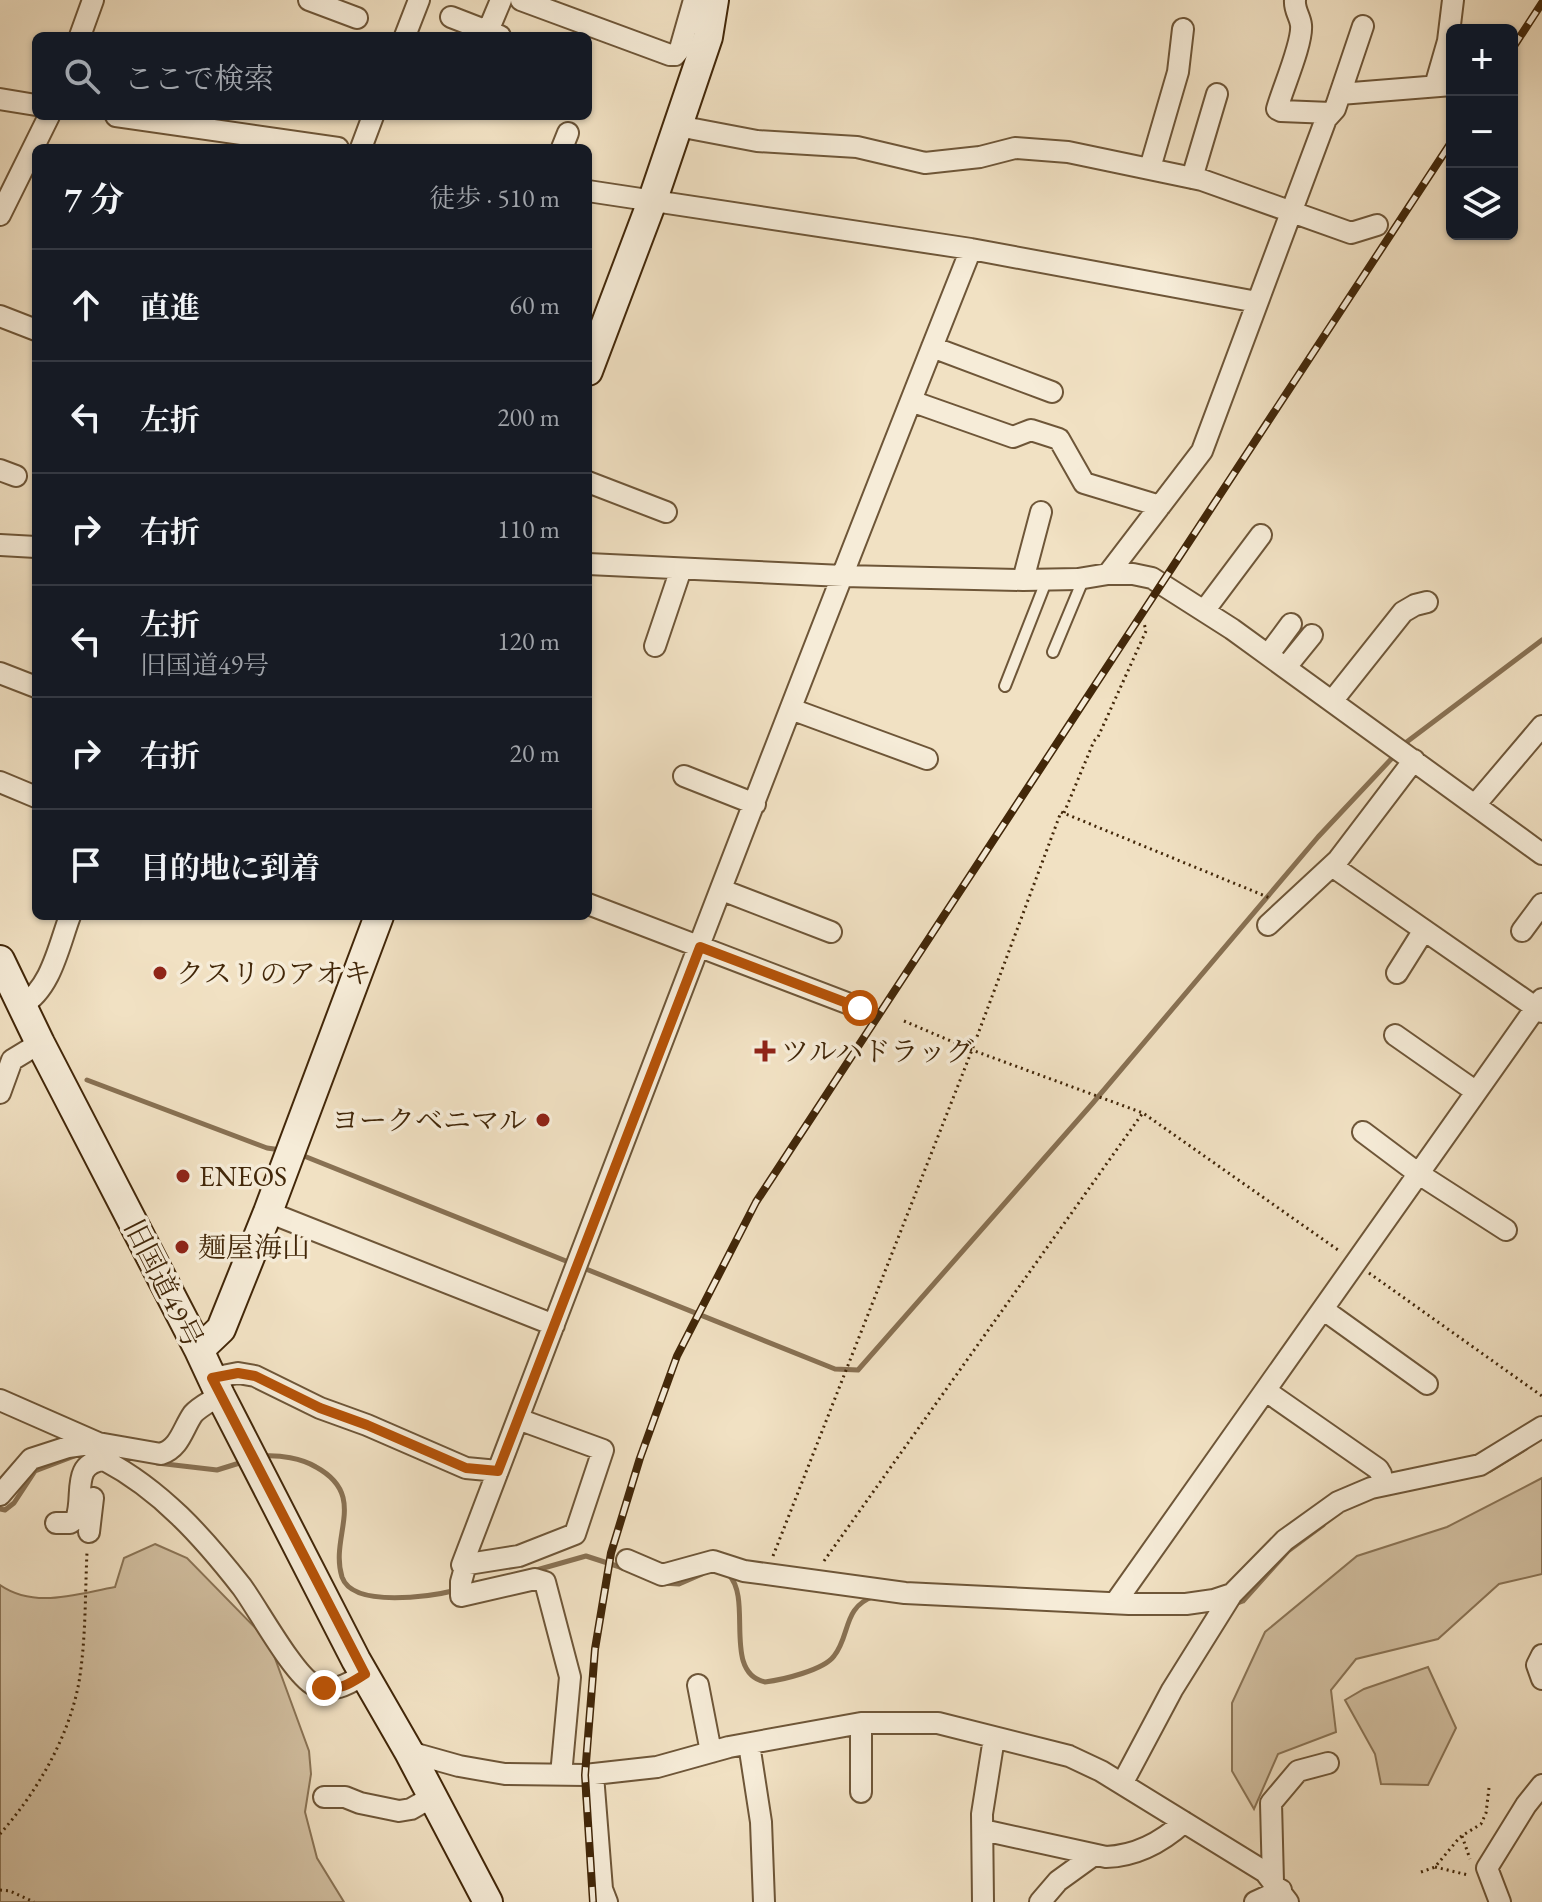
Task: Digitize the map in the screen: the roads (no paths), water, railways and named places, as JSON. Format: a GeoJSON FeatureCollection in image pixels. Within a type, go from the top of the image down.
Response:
{"type":"FeatureCollection","features":[{"type":"Feature","properties":{"kind":"street"},"geometry":{"type":"LineString","coordinates":[[84,32],[93,0]]}},
{"type":"Feature","properties":{"kind":"street"},"geometry":{"type":"LineString","coordinates":[[309,0],[357,18]]}},
{"type":"Feature","properties":{"kind":"street"},"geometry":{"type":"LineString","coordinates":[[407,32],[419,0]]}},
{"type":"Feature","properties":{"kind":"street"},"geometry":{"type":"LineString","coordinates":[[494,32],[501,0]]}},
{"type":"Feature","properties":{"kind":"street"},"geometry":{"type":"LineString","coordinates":[[521,0],[582,30]]}},
{"type":"Feature","properties":{"kind":"street"},"geometry":{"type":"LineString","coordinates":[[592,33],[675,55],[680,49],[694,0]]}},
{"type":"Feature","properties":{"kind":"street"},"geometry":{"type":"LineString","coordinates":[[592,348],[596,325],[653,199],[708,37],[714,0]]}},
{"type":"Feature","properties":{"kind":"street"},"geometry":{"type":"LineString","coordinates":[[1295,0],[1294,8],[1302,26],[1288,82],[1277,109],[1281,111],[1444,86],[1453,0]]}},
{"type":"Feature","properties":{"kind":"street"},"geometry":{"type":"LineString","coordinates":[[451,17],[489,32]]}},
{"type":"Feature","properties":{"kind":"street"},"geometry":{"type":"LineString","coordinates":[[1108,574],[1202,451],[1363,26]]}},
{"type":"Feature","properties":{"kind":"street"},"geometry":{"type":"LineString","coordinates":[[1150,168],[1178,72],[1183,29]]}},
{"type":"Feature","properties":{"kind":"street"},"geometry":{"type":"LineString","coordinates":[[1192,178],[1217,94]]}},
{"type":"Feature","properties":{"kind":"street"},"geometry":{"type":"LineString","coordinates":[[0,99],[32,104]]}},
{"type":"Feature","properties":{"kind":"street"},"geometry":{"type":"LineString","coordinates":[[35,144],[47,120]]}},
{"type":"Feature","properties":{"kind":"street"},"geometry":{"type":"LineString","coordinates":[[144,120],[310,144]]}},
{"type":"Feature","properties":{"kind":"street"},"geometry":{"type":"LineString","coordinates":[[362,144],[372,120]]}},
{"type":"Feature","properties":{"kind":"street"},"geometry":{"type":"LineString","coordinates":[[678,126],[757,141],[857,147],[925,163],[980,157],[1015,148],[1068,152],[1192,178],[1351,233],[1377,225]]}},
{"type":"Feature","properties":{"kind":"street"},"geometry":{"type":"LineString","coordinates":[[1,212],[32,150]]}},
{"type":"Feature","properties":{"kind":"street"},"geometry":{"type":"LineString","coordinates":[[592,191],[971,249],[1257,302]]}},
{"type":"Feature","properties":{"kind":"street"},"geometry":{"type":"LineString","coordinates":[[462,1581],[462,1565],[971,249]]}},
{"type":"Feature","properties":{"kind":"street"},"geometry":{"type":"LineString","coordinates":[[0,316],[32,328]]}},
{"type":"Feature","properties":{"kind":"street"},"geometry":{"type":"LineString","coordinates":[[932,347],[1052,392]]}},
{"type":"Feature","properties":{"kind":"street"},"geometry":{"type":"LineString","coordinates":[[911,401],[1013,437],[1031,430],[1059,439],[1084,483],[1160,506]]}},
{"type":"Feature","properties":{"kind":"street"},"geometry":{"type":"LineString","coordinates":[[592,484],[666,512]]}},
{"type":"Feature","properties":{"kind":"street"},"geometry":{"type":"LineString","coordinates":[[1023,580],[1041,512]]}},
{"type":"Feature","properties":{"kind":"street"},"geometry":{"type":"LineString","coordinates":[[1204,611],[1261,535]]}},
{"type":"Feature","properties":{"kind":"street"},"geometry":{"type":"LineString","coordinates":[[0,545],[32,547]]}},
{"type":"Feature","properties":{"kind":"street"},"geometry":{"type":"LineString","coordinates":[[592,564],[843,576],[1023,580],[1133,574],[1152,578],[1333,700],[1542,854]]}},
{"type":"Feature","properties":{"kind":"street"},"geometry":{"type":"LineString","coordinates":[[655,646],[681,569]]}},
{"type":"Feature","properties":{"kind":"street"},"geometry":{"type":"LineString","coordinates":[[1333,700],[1403,612],[1427,602]]}},
{"type":"Feature","properties":{"kind":"street"},"geometry":{"type":"LineString","coordinates":[[1268,655],[1291,624]]}},
{"type":"Feature","properties":{"kind":"street"},"geometry":{"type":"LineString","coordinates":[[1286,667],[1312,635]]}},
{"type":"Feature","properties":{"kind":"street"},"geometry":{"type":"LineString","coordinates":[[0,673],[32,685]]}},
{"type":"Feature","properties":{"kind":"street"},"geometry":{"type":"LineString","coordinates":[[791,709],[927,759]]}},
{"type":"Feature","properties":{"kind":"street"},"geometry":{"type":"LineString","coordinates":[[1475,805],[1542,726]]}},
{"type":"Feature","properties":{"kind":"street"},"geometry":{"type":"LineString","coordinates":[[1268,925],[1332,866],[1404,752]]}},
{"type":"Feature","properties":{"kind":"street"},"geometry":{"type":"LineString","coordinates":[[684,776],[755,804]]}},
{"type":"Feature","properties":{"kind":"street"},"geometry":{"type":"LineString","coordinates":[[0,782],[32,795]]}},
{"type":"Feature","properties":{"kind":"street"},"geometry":{"type":"LineString","coordinates":[[1115,1603],[1324,1310],[1475,1091],[1540,1007],[1332,866]]}},
{"type":"Feature","properties":{"kind":"street"},"geometry":{"type":"LineString","coordinates":[[722,890],[831,932]]}},
{"type":"Feature","properties":{"kind":"street"},"geometry":{"type":"LineString","coordinates":[[1522,931],[1542,904]]}},
{"type":"Feature","properties":{"kind":"street"},"geometry":{"type":"LineString","coordinates":[[592,906],[860,1008]]}},
{"type":"Feature","properties":{"kind":"street"},"geometry":{"type":"LineString","coordinates":[[22,1005],[32,1000],[42,987],[68,920]]}},
{"type":"Feature","properties":{"kind":"street"},"geometry":{"type":"LineString","coordinates":[[199,1350],[221,1329],[377,920]]}},
{"type":"Feature","properties":{"kind":"street"},"geometry":{"type":"LineString","coordinates":[[1397,973],[1424,930]]}},
{"type":"Feature","properties":{"kind":"street","name":"旧国道49号"},"geometry":{"type":"LineString","coordinates":[[0,960],[216,1387],[488,1902]]}},
{"type":"Feature","properties":{"kind":"street"},"geometry":{"type":"LineString","coordinates":[[1395,1035],[1475,1091]]}},
{"type":"Feature","properties":{"kind":"street"},"geometry":{"type":"LineString","coordinates":[[0,1093],[12,1060],[40,1043]]}},
{"type":"Feature","properties":{"kind":"street"},"geometry":{"type":"LineString","coordinates":[[1363,1132],[1419,1174],[1506,1230]]}},
{"type":"Feature","properties":{"kind":"street"},"geometry":{"type":"LineString","coordinates":[[268,1212],[554,1325]]}},
{"type":"Feature","properties":{"kind":"street"},"geometry":{"type":"LineString","coordinates":[[1324,1310],[1427,1384]]}},
{"type":"Feature","properties":{"kind":"street"},"geometry":{"type":"LineString","coordinates":[[0,1495],[31,1459],[68,1447],[98,1452],[168,1452],[216,1387],[238,1373],[255,1376],[320,1408],[466,1468],[498,1471]]}},
{"type":"Feature","properties":{"kind":"street"},"geometry":{"type":"LineString","coordinates":[[1266,1391],[1378,1469],[1383,1485]]}},
{"type":"Feature","properties":{"kind":"street"},"geometry":{"type":"LineString","coordinates":[[0,1400],[98,1452],[104,1460],[142,1483],[178,1513],[242,1588],[297,1669],[310,1683],[332,1690],[365,1674]]}},
{"type":"Feature","properties":{"kind":"street"},"geometry":{"type":"LineString","coordinates":[[462,1581],[575,1534],[603,1450],[518,1419]]}},
{"type":"Feature","properties":{"kind":"street"},"geometry":{"type":"LineString","coordinates":[[1122,1784],[1172,1690],[1229,1598],[1285,1540],[1338,1502],[1383,1485],[1480,1465],[1542,1427]]}},
{"type":"Feature","properties":{"kind":"street"},"geometry":{"type":"LineString","coordinates":[[56,1523],[70,1523],[76,1519],[82,1477],[98,1452]]}},
{"type":"Feature","properties":{"kind":"street"},"geometry":{"type":"LineString","coordinates":[[89,1532],[98,1452]]}},
{"type":"Feature","properties":{"kind":"street"},"geometry":{"type":"LineString","coordinates":[[627,1560],[662,1575],[713,1561],[744,1571],[905,1593],[1115,1603],[1186,1604],[1229,1598]]}},
{"type":"Feature","properties":{"kind":"street"},"geometry":{"type":"LineString","coordinates":[[462,1581],[535,1579],[545,1582],[570,1677],[561,1775]]}},
{"type":"Feature","properties":{"kind":"street"},"geometry":{"type":"LineString","coordinates":[[1542,1655],[1537,1665],[1542,1679]]}},
{"type":"Feature","properties":{"kind":"street"},"geometry":{"type":"LineString","coordinates":[[698,1685],[711,1752]]}},
{"type":"Feature","properties":{"kind":"street"},"geometry":{"type":"LineString","coordinates":[[409,1752],[459,1766],[505,1774],[593,1775],[657,1767],[711,1752],[861,1723],[938,1723],[1069,1756],[1122,1784],[1265,1872],[1281,1891]]}},
{"type":"Feature","properties":{"kind":"street"},"geometry":{"type":"LineString","coordinates":[[861,1723],[861,1792]]}},
{"type":"Feature","properties":{"kind":"street"},"geometry":{"type":"LineString","coordinates":[[983,1902],[982,1814],[994,1738]]}},
{"type":"Feature","properties":{"kind":"street"},"geometry":{"type":"LineString","coordinates":[[749,1744],[761,1822],[764,1902]]}},
{"type":"Feature","properties":{"kind":"street"},"geometry":{"type":"LineString","coordinates":[[1281,1891],[1271,1803],[1298,1771],[1328,1763]]}},
{"type":"Feature","properties":{"kind":"street"},"geometry":{"type":"LineString","coordinates":[[593,1775],[602,1889],[607,1902]]}},
{"type":"Feature","properties":{"kind":"street"},"geometry":{"type":"LineString","coordinates":[[1500,1902],[1487,1868],[1542,1785]]}},
{"type":"Feature","properties":{"kind":"street"},"geometry":{"type":"LineString","coordinates":[[324,1797],[345,1797],[399,1811],[411,1809],[432,1797]]}},
{"type":"Feature","properties":{"kind":"street"},"geometry":{"type":"LineString","coordinates":[[983,1830],[1094,1855],[1120,1856],[1159,1842],[1184,1822]]}},
{"type":"Feature","properties":{"kind":"street"},"geometry":{"type":"LineString","coordinates":[[1040,1902],[1058,1881],[1094,1855]]}},
{"type":"Feature","properties":{"kind":"street"},"geometry":{"type":"LineString","coordinates":[[1255,1902],[1281,1891]]}},
{"type":"Feature","properties":{"kind":"lane"},"geometry":{"type":"LineString","coordinates":[[1053,652],[1083,578]]}},
{"type":"Feature","properties":{"kind":"lane"},"geometry":{"type":"LineString","coordinates":[[1005,686],[1047,579]]}},
{"type":"Feature","properties":{"kind":"waterway"},"geometry":{"type":"LineString","coordinates":[[1400,747],[1542,640]]}},
{"type":"Feature","properties":{"kind":"waterway"},"geometry":{"type":"LineString","coordinates":[[581,1267],[835,1369],[858,1370],[1092,1104],[1318,837],[1395,755]]}},
{"type":"Feature","properties":{"kind":"waterway"},"geometry":{"type":"LineString","coordinates":[[87,1080],[267,1148],[281,1150]]}},
{"type":"Feature","properties":{"kind":"waterway"},"geometry":{"type":"LineString","coordinates":[[299,1154],[571,1263]]}},
{"type":"Feature","properties":{"kind":"waterway"},"geometry":{"type":"LineString","coordinates":[[1490,1470],[1526,1448]]}},
{"type":"Feature","properties":{"kind":"waterway"},"geometry":{"type":"LineString","coordinates":[[0,1509],[5,1510],[14,1503],[35,1471],[77,1455]]}},
{"type":"Feature","properties":{"kind":"waterway"},"geometry":{"type":"LineString","coordinates":[[263,1456],[290,1458],[310,1464],[332,1478],[341,1491],[344,1518],[339,1562],[342,1577],[349,1587],[377,1597],[395,1598],[457,1590]]}},
{"type":"Feature","properties":{"kind":"waterway"},"geometry":{"type":"LineString","coordinates":[[157,1463],[217,1470],[246,1461]]}},
{"type":"Feature","properties":{"kind":"waterway"},"geometry":{"type":"LineString","coordinates":[[1232,1605],[1243,1601],[1288,1551],[1323,1525]]}},
{"type":"Feature","properties":{"kind":"waterway"},"geometry":{"type":"LineString","coordinates":[[533,1571],[586,1556],[623,1568]]}},
{"type":"Feature","properties":{"kind":"waterway"},"geometry":{"type":"LineString","coordinates":[[662,1583],[679,1584],[702,1574]]}},
{"type":"Feature","properties":{"kind":"waterway"},"geometry":{"type":"LineString","coordinates":[[729,1575],[736,1586],[739,1601],[741,1651],[745,1665],[752,1676],[765,1682],[802,1674],[829,1661],[839,1648],[852,1614],[864,1601],[875,1596]]}},
{"type":"Feature","properties":{"kind":"railway"},"geometry":{"type":"LineString","coordinates":[[1518,40],[1542,3]]}},
{"type":"Feature","properties":{"kind":"railway"},"geometry":{"type":"LineString","coordinates":[[593,1902],[585,1775],[595,1649],[611,1553],[640,1458],[677,1356],[756,1202],[1446,150]]}},
{"type":"Feature","properties":{"kind":"place","name":"クスリのアオキ"},"geometry":{"type":"Point","coordinates":[160,973]}},
{"type":"Feature","properties":{"kind":"place","name":"ツルハドラッグ"},"geometry":{"type":"Point","coordinates":[765,1051]}},
{"type":"Feature","properties":{"kind":"place","name":"ヨークベニマル"},"geometry":{"type":"Point","coordinates":[543,1120]}},
{"type":"Feature","properties":{"kind":"place","name":"ENEOS"},"geometry":{"type":"Point","coordinates":[183,1176]}},
{"type":"Feature","properties":{"kind":"place","name":"麺屋海山"},"geometry":{"type":"Point","coordinates":[182,1247]}}]}
